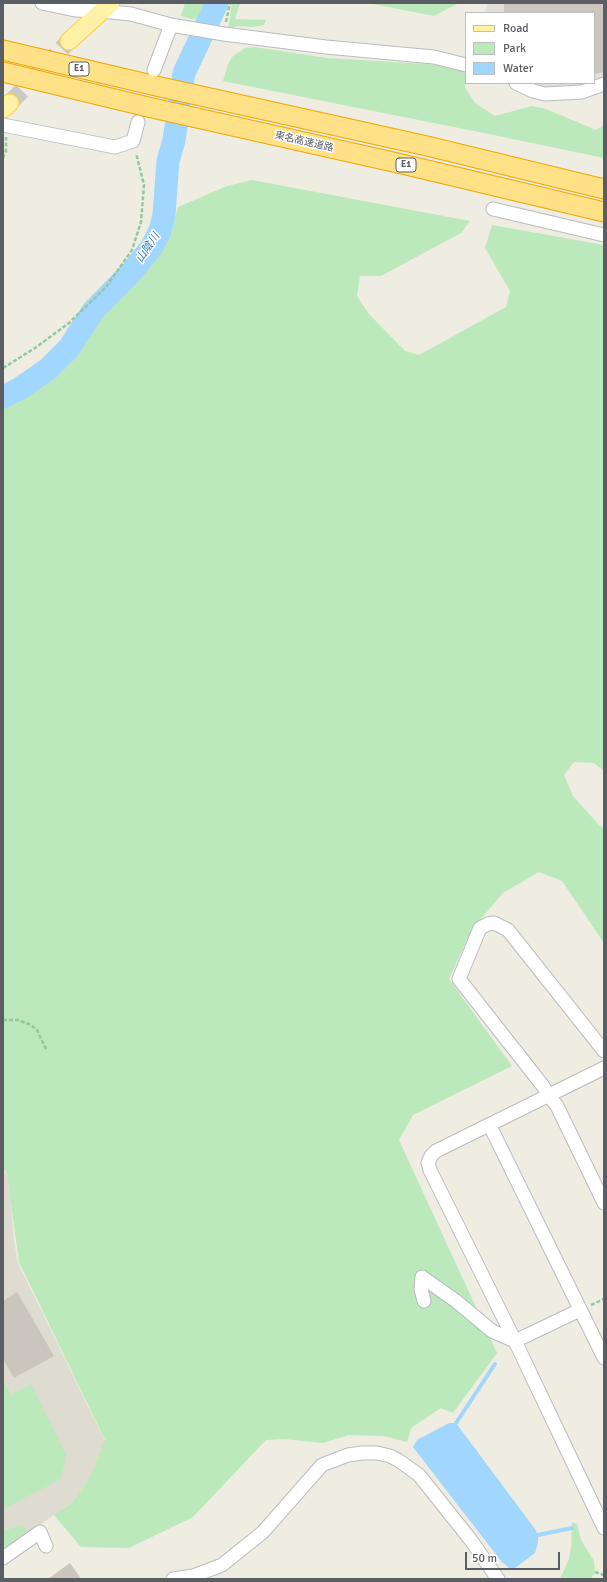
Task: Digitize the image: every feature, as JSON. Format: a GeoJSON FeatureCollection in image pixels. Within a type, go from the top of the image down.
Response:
{"type":"FeatureCollection","features":[{"type":"Feature","properties":{"kind":"highway","name":"E1"},"geometry":{"type":"LineString","coordinates":[[3,50],[155,78],[212,99],[427,146],[604,189]]}},
{"type":"Feature","properties":{"kind":"highway","name":"東名高速道路"},"geometry":{"type":"LineString","coordinates":[[3,72],[143,115],[207,120],[604,212]]}},
{"type":"Feature","properties":{"kind":"main road"},"geometry":{"type":"LineString","coordinates":[[69,41],[106,7]]}},
{"type":"Feature","properties":{"kind":"street"},"geometry":{"type":"LineString","coordinates":[[42,3],[75,10],[106,7],[176,26],[326,47],[434,56],[465,65]]}},
{"type":"Feature","properties":{"kind":"street"},"geometry":{"type":"LineString","coordinates":[[155,78],[176,26]]}},
{"type":"Feature","properties":{"kind":"street"},"geometry":{"type":"LineString","coordinates":[[518,84],[533,91],[545,94],[582,92],[604,84]]}},
{"type":"Feature","properties":{"kind":"street"},"geometry":{"type":"LineString","coordinates":[[3,125],[115,147],[133,141],[143,115]]}},
{"type":"Feature","properties":{"kind":"street"},"geometry":{"type":"LineString","coordinates":[[492,209],[604,234]]}},
{"type":"Feature","properties":{"kind":"street"},"geometry":{"type":"LineString","coordinates":[[604,1051],[508,930],[494,923],[480,928],[459,979],[557,1106],[604,1203]]}},
{"type":"Feature","properties":{"kind":"street"},"geometry":{"type":"LineString","coordinates":[[603,1526],[515,1341],[430,1170],[428,1163],[431,1156],[436,1151],[490,1126],[604,1068]]}},
{"type":"Feature","properties":{"kind":"street"},"geometry":{"type":"LineString","coordinates":[[490,1126],[604,1358]]}},
{"type":"Feature","properties":{"kind":"street"},"geometry":{"type":"LineString","coordinates":[[424,1301],[421,1289],[422,1277],[456,1301],[492,1331],[515,1341],[580,1310]]}},
{"type":"Feature","properties":{"kind":"street"},"geometry":{"type":"LineString","coordinates":[[173,1579],[194,1576],[222,1565],[263,1532],[322,1465],[348,1455],[362,1453],[377,1453],[390,1456],[420,1475],[470,1539],[498,1579]]}},
{"type":"Feature","properties":{"kind":"street"},"geometry":{"type":"LineString","coordinates":[[3,1558],[40,1532],[46,1546]]}},
{"type":"Feature","properties":{"kind":"path"},"geometry":{"type":"LineString","coordinates":[[220,33],[230,3]]}},
{"type":"Feature","properties":{"kind":"path"},"geometry":{"type":"LineString","coordinates":[[3,133],[6,135],[6,151],[3,158]]}},
{"type":"Feature","properties":{"kind":"path"},"geometry":{"type":"LineString","coordinates":[[3,368],[35,348],[69,323],[106,287],[132,250],[141,222],[144,185],[133,141]]}},
{"type":"Feature","properties":{"kind":"path"},"geometry":{"type":"LineString","coordinates":[[3,1020],[18,1020],[31,1025],[37,1030],[47,1051]]}},
{"type":"Feature","properties":{"kind":"path"},"geometry":{"type":"LineString","coordinates":[[595,1572],[604,1575]]}},
{"type":"Feature","properties":{"kind":"shaded area"},"geometry":{"type":"Polygon","coordinates":[[[487,3],[604,3],[604,78],[595,83],[595,12],[485,12],[487,3]]]}},
{"type":"Feature","properties":{"kind":"shaded area"},"geometry":{"type":"Polygon","coordinates":[[[531,84],[594,84],[555,89],[531,84]]]}},
{"type":"Feature","properties":{"kind":"shaded area"},"geometry":{"type":"Polygon","coordinates":[[[3,1169],[7,1175],[11,1201],[14,1241],[18,1263],[105,1441],[88,1481],[74,1501],[3,1551],[3,1169]]]}},
{"type":"Feature","properties":{"kind":"green space"},"geometry":{"type":"Polygon","coordinates":[[[185,3],[214,3],[203,22],[181,16],[185,3]]]}},
{"type":"Feature","properties":{"kind":"green space"},"geometry":{"type":"Polygon","coordinates":[[[232,3],[240,3],[235,19],[266,20],[264,25],[254,27],[237,26],[228,30],[232,3]]]}},
{"type":"Feature","properties":{"kind":"green space"},"geometry":{"type":"Polygon","coordinates":[[[368,3],[459,3],[434,16],[368,3]]]}},
{"type":"Feature","properties":{"kind":"green space"},"geometry":{"type":"Polygon","coordinates":[[[254,47],[327,58],[442,65],[465,71],[465,87],[475,103],[495,116],[532,106],[546,109],[596,130],[604,125],[604,158],[223,81],[228,64],[233,56],[245,48],[254,47]]]}},
{"type":"Feature","properties":{"kind":"green space"},"geometry":{"type":"Polygon","coordinates":[[[252,180],[470,221],[461,233],[381,276],[360,276],[357,296],[369,314],[405,351],[419,355],[506,307],[510,291],[485,248],[492,225],[604,245],[604,771],[594,763],[574,762],[564,775],[573,796],[599,825],[604,828],[604,943],[562,881],[539,872],[503,893],[472,929],[449,979],[512,1066],[413,1115],[399,1140],[497,1353],[453,1413],[441,1408],[411,1428],[407,1442],[384,1436],[349,1435],[323,1443],[284,1439],[266,1440],[193,1517],[129,1548],[81,1547],[54,1515],[73,1502],[88,1481],[105,1440],[19,1262],[7,1174],[3,1168],[3,406],[32,391],[74,355],[99,317],[130,277],[171,233],[178,207],[227,186],[252,180]]]}},
{"type":"Feature","properties":{"kind":"green space"},"geometry":{"type":"Polygon","coordinates":[[[3,1380],[11,1394],[31,1384],[66,1454],[61,1479],[3,1509],[3,1380]]]}},
{"type":"Feature","properties":{"kind":"green space"},"geometry":{"type":"Polygon","coordinates":[[[572,1522],[577,1524],[581,1540],[594,1561],[595,1572],[591,1579],[560,1579],[569,1559],[572,1522]]]}},
{"type":"Feature","properties":{"kind":"green space"},"geometry":{"type":"Polygon","coordinates":[[[22,1525],[28,1532],[3,1549],[3,1531],[22,1525]]]}},
{"type":"Feature","properties":{"kind":"water"},"geometry":{"type":"Polygon","coordinates":[[[449,1423],[456,1423],[538,1535],[538,1543],[535,1553],[515,1568],[509,1568],[501,1561],[413,1447],[417,1440],[449,1423]]]}},
{"type":"Feature","properties":{"kind":"building"},"geometry":{"type":"Polygon","coordinates":[[[504,3],[604,3],[604,72],[595,74],[595,12],[504,12],[504,3]]]}},
{"type":"Feature","properties":{"kind":"building"},"geometry":{"type":"Polygon","coordinates":[[[17,1292],[54,1356],[14,1378],[3,1359],[3,1301],[17,1292]]]}},
{"type":"Feature","properties":{"kind":"building"},"geometry":{"type":"Polygon","coordinates":[[[70,1563],[81,1579],[48,1579],[70,1563]]]}},
{"type":"Feature","properties":{"kind":"waterway","name":"山陰川"},"geometry":{"type":"LineString","coordinates":[[3,397],[19,389],[48,369],[69,348],[93,311],[134,269],[151,248],[160,231],[164,215],[168,161],[174,140],[184,73],[217,3]]}},
{"type":"Feature","properties":{"kind":"waterway"},"geometry":{"type":"LineString","coordinates":[[456,1423],[495,1364]]}},
{"type":"Feature","properties":{"kind":"waterway"},"geometry":{"type":"LineString","coordinates":[[538,1535],[572,1528]]}},
{"type":"Feature","properties":{"kind":"tunnel"},"geometry":{"type":"LineString","coordinates":[[10,103],[69,41]]}}]}
